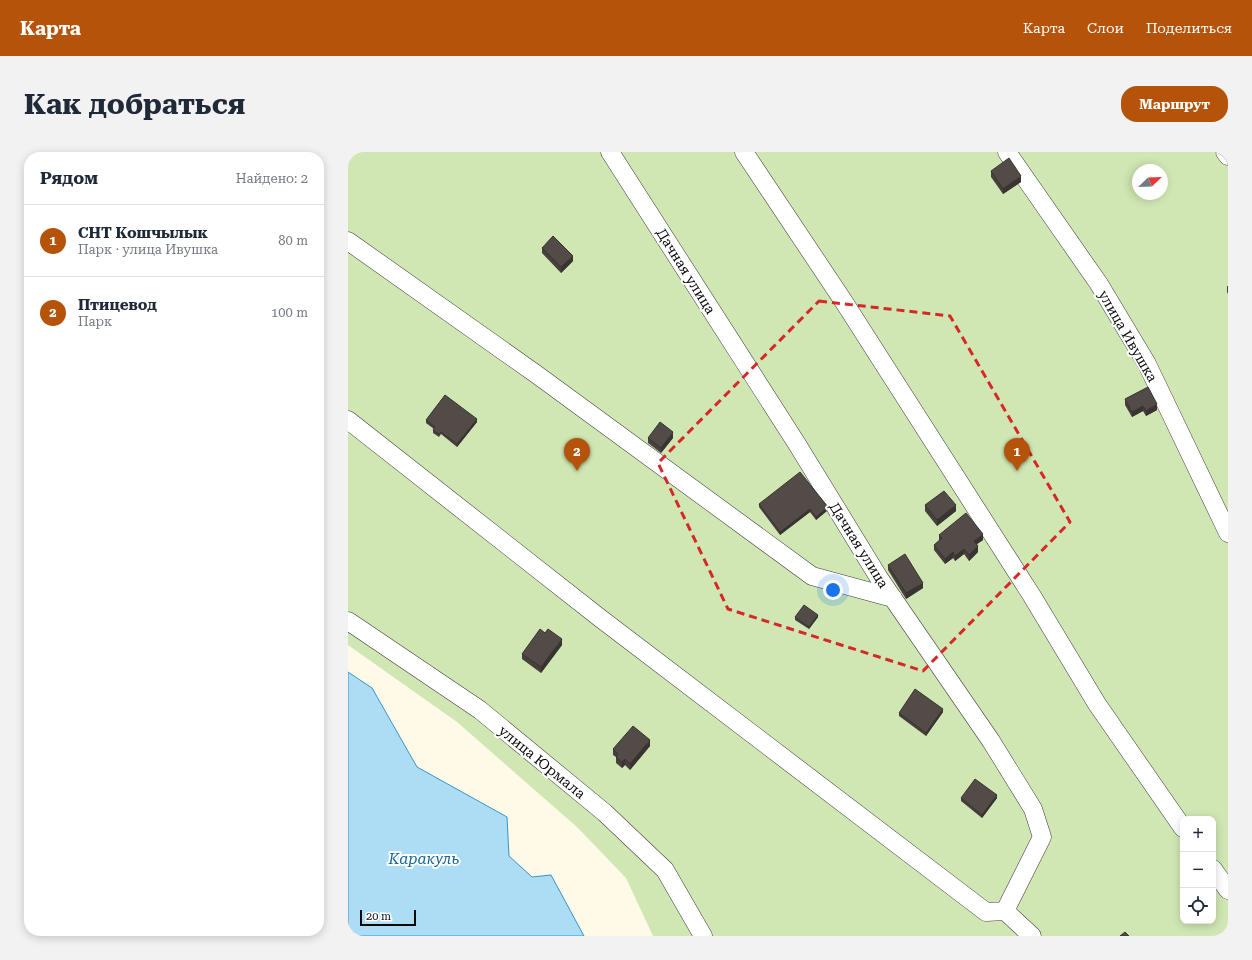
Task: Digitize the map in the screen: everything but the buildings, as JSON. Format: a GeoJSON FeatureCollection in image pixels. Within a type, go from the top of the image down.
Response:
{"type":"FeatureCollection","features":[{"type":"Feature","properties":{"kind":"street","name":"Дачная улица"},"geometry":{"type":"LineString","coordinates":[[610,152],[797,444],[879,578],[991,741],[1033,809],[1042,837],[1005,911]]}},
{"type":"Feature","properties":{"kind":"street"},"geometry":{"type":"LineString","coordinates":[[744,152],[844,302],[1032,596],[1097,704],[1180,824]]}},
{"type":"Feature","properties":{"kind":"street","name":"улица Ивушка"},"geometry":{"type":"LineString","coordinates":[[1007,152],[1099,284],[1147,364],[1228,533]]}},
{"type":"Feature","properties":{"kind":"street"},"geometry":{"type":"LineString","coordinates":[[1225,152],[1228,156]]}},
{"type":"Feature","properties":{"kind":"street"},"geometry":{"type":"LineString","coordinates":[[348,241],[536,374],[812,576],[893,598]]}},
{"type":"Feature","properties":{"kind":"street"},"geometry":{"type":"LineString","coordinates":[[348,420],[606,623],[986,912],[1005,911],[1032,936]]}},
{"type":"Feature","properties":{"kind":"street","name":"улица Юрмала"},"geometry":{"type":"LineString","coordinates":[[348,621],[480,710],[604,813],[665,870],[703,936]]}},
{"type":"Feature","properties":{"kind":"street"},"geometry":{"type":"LineString","coordinates":[[1216,873],[1228,890]]}},
{"type":"Feature","properties":{"kind":"highlighted area"},"geometry":{"type":"Polygon","coordinates":[[[819,301],[950,316],[1070,522],[923,671],[728,609],[658,463],[819,301]]]}},
{"type":"Feature","properties":{"kind":"green space"},"geometry":{"type":"Polygon","coordinates":[[[348,152],[1228,152],[1228,936],[653,936],[626,878],[577,827],[457,722],[348,645],[348,152]]]}},
{"type":"Feature","properties":{"kind":"water","name":"Каракуль"},"geometry":{"type":"Polygon","coordinates":[[[348,672],[372,688],[417,767],[507,817],[509,856],[532,877],[551,875],[584,936],[348,936],[348,672]]]}},
{"type":"Feature","properties":{"kind":"place","name":"Птицевод"},"geometry":{"type":"Point","coordinates":[577,471]}},
{"type":"Feature","properties":{"kind":"place","name":"СНТ Кошчылык"},"geometry":{"type":"Point","coordinates":[1017,471]}}]}
